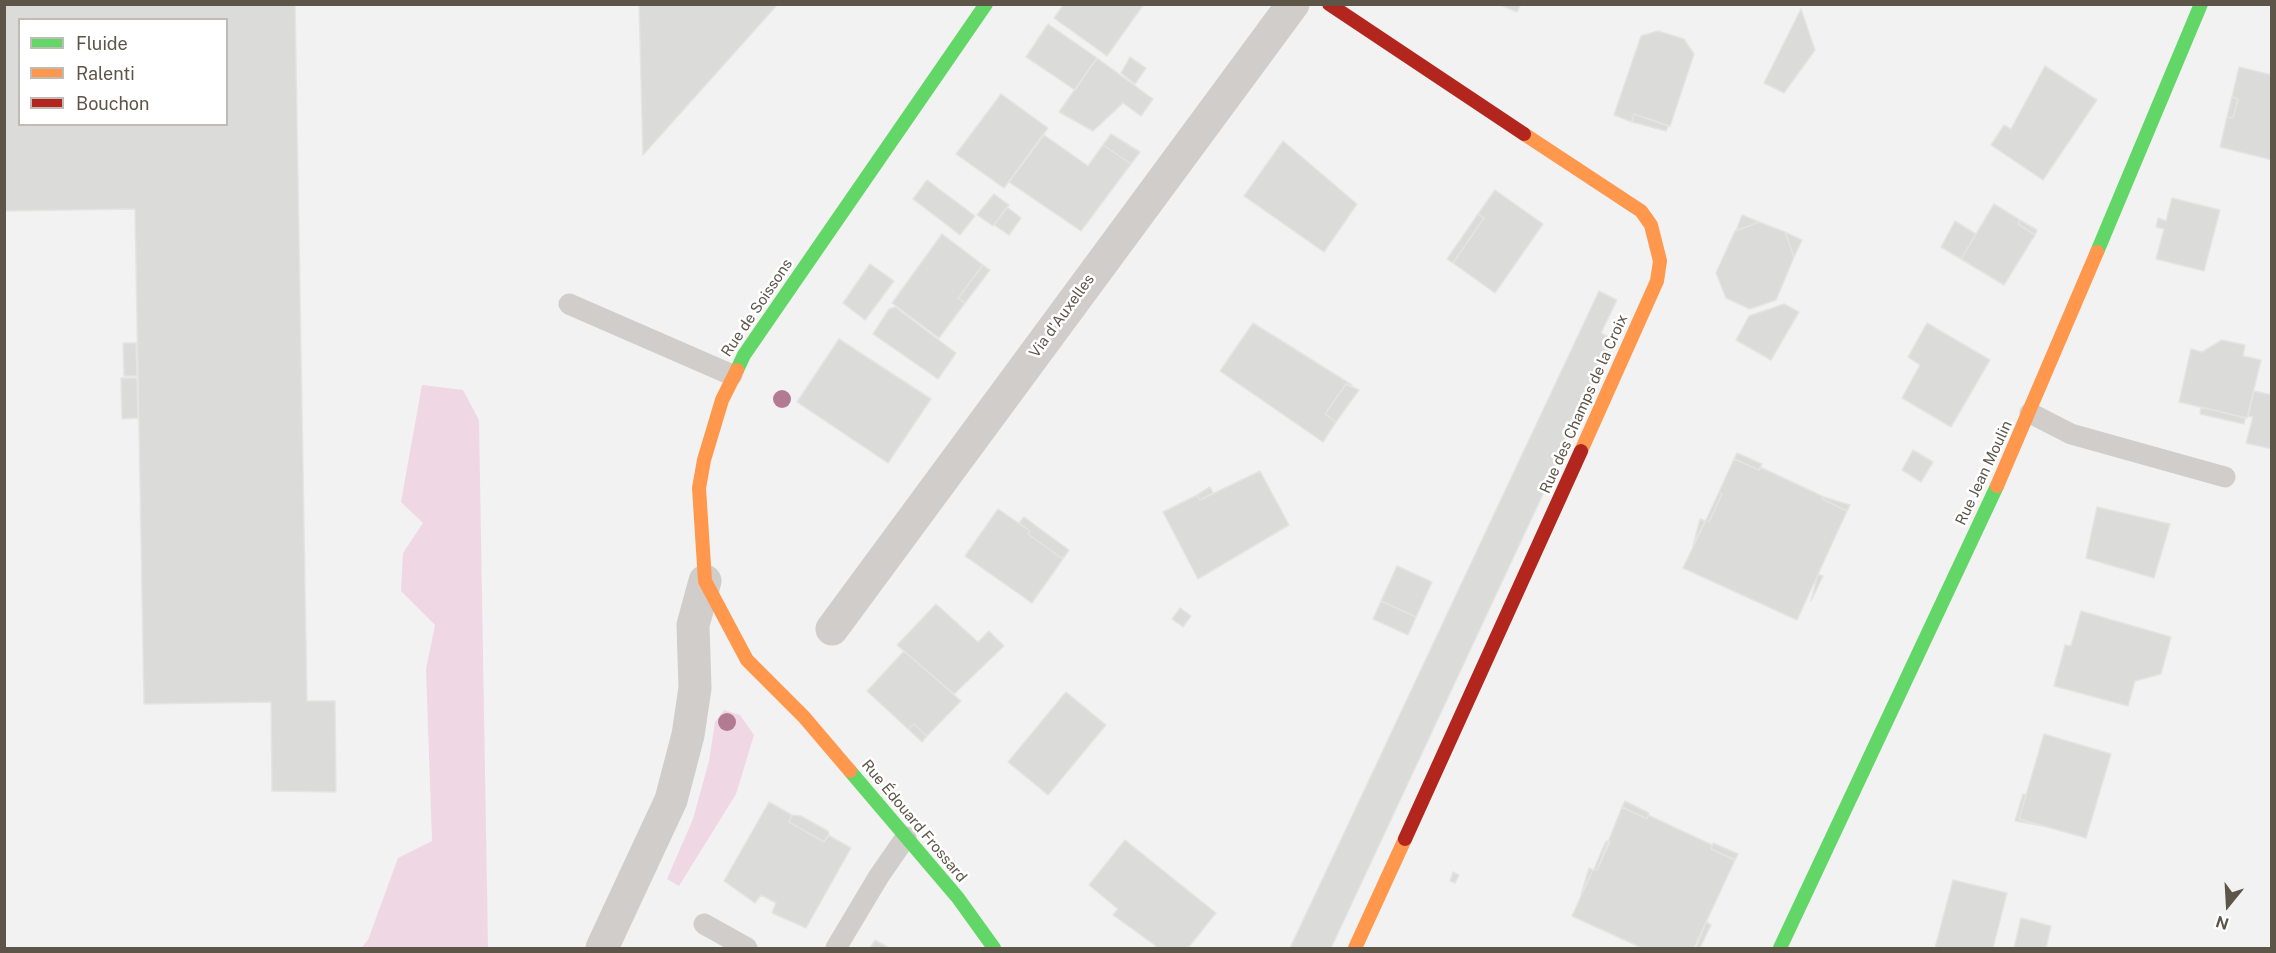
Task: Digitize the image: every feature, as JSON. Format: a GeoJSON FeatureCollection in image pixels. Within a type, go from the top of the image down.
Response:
{"type":"FeatureCollection","features":[{"type":"Feature","properties":{"kind":"street","name":"Rue de Soissons"},"geometry":{"type":"LineString","coordinates":[[804,717],[747,660],[705,581],[699,518],[699,488],[704,460],[732,375],[756,333],[986,4]]}},
{"type":"Feature","properties":{"kind":"street","name":"Via d'Auxelles"},"geometry":{"type":"LineString","coordinates":[[832,629],[1293,4]]}},
{"type":"Feature","properties":{"kind":"street","name":"Rue des Champs de la Croix"},"geometry":{"type":"LineString","coordinates":[[1329,4],[1641,211],[1651,225],[1660,261],[1658,281],[1355,948]]}},
{"type":"Feature","properties":{"kind":"street","name":"Rue Jean Moulin"},"geometry":{"type":"LineString","coordinates":[[1780,948],[2030,413],[2201,4]]}},
{"type":"Feature","properties":{"kind":"street"},"geometry":{"type":"LineString","coordinates":[[602,948],[671,800],[688,735],[695,688],[693,624],[705,581]]}},
{"type":"Feature","properties":{"kind":"street","name":"Rue Édouard Frossard"},"geometry":{"type":"LineString","coordinates":[[804,717],[958,898],[994,948]]}},
{"type":"Feature","properties":{"kind":"lane"},"geometry":{"type":"LineString","coordinates":[[569,304],[732,375]]}},
{"type":"Feature","properties":{"kind":"lane"},"geometry":{"type":"LineString","coordinates":[[2030,413],[2071,434],[2226,477]]}},
{"type":"Feature","properties":{"kind":"lane"},"geometry":{"type":"LineString","coordinates":[[836,948],[879,876],[906,837]]}},
{"type":"Feature","properties":{"kind":"lane"},"geometry":{"type":"LineString","coordinates":[[704,924],[747,948]]}},
{"type":"Feature","properties":{"kind":"shaded area"},"geometry":{"type":"Polygon","coordinates":[[[422,385],[463,390],[479,420],[488,948],[361,948],[368,940],[398,858],[432,841],[426,669],[435,625],[401,591],[403,553],[423,523],[401,502],[422,385]]]}},
{"type":"Feature","properties":{"kind":"shaded area"},"geometry":{"type":"Polygon","coordinates":[[[724,710],[740,715],[754,735],[736,794],[679,886],[667,879],[693,819],[709,761],[715,722],[724,710]]]}},
{"type":"Feature","properties":{"kind":"building"},"geometry":{"type":"Polygon","coordinates":[[[4,4],[295,4],[307,701],[335,701],[336,792],[272,791],[271,702],[144,704],[135,209],[4,211],[4,4]]]}},
{"type":"Feature","properties":{"kind":"building"},"geometry":{"type":"Polygon","coordinates":[[[639,4],[778,4],[643,155],[639,4]]]}},
{"type":"Feature","properties":{"kind":"building"},"geometry":{"type":"Polygon","coordinates":[[[1064,4],[1144,4],[1107,56],[1054,18],[1064,4]]]}},
{"type":"Feature","properties":{"kind":"building"},"geometry":{"type":"Polygon","coordinates":[[[1498,4],[1521,4],[1517,12],[1498,4]]]}},
{"type":"Feature","properties":{"kind":"building"},"geometry":{"type":"Polygon","coordinates":[[[1801,9],[1815,50],[1784,93],[1764,83],[1801,9]]]}},
{"type":"Feature","properties":{"kind":"building"},"geometry":{"type":"Polygon","coordinates":[[[1048,24],[1097,58],[1075,90],[1026,57],[1048,24]]]}},
{"type":"Feature","properties":{"kind":"building"},"geometry":{"type":"Polygon","coordinates":[[[1658,31],[1684,39],[1694,54],[1670,126],[1634,114],[1632,122],[1614,115],[1641,36],[1658,31]]]}},
{"type":"Feature","properties":{"kind":"building"},"geometry":{"type":"Polygon","coordinates":[[[1130,57],[1146,68],[1135,84],[1121,73],[1130,57]]]}},
{"type":"Feature","properties":{"kind":"building"},"geometry":{"type":"Polygon","coordinates":[[[1097,58],[1153,99],[1141,116],[1123,103],[1093,131],[1059,112],[1097,58]]]}},
{"type":"Feature","properties":{"kind":"building"},"geometry":{"type":"Polygon","coordinates":[[[2045,66],[2097,100],[2043,180],[1991,145],[2004,125],[2011,129],[2045,66]]]}},
{"type":"Feature","properties":{"kind":"building"},"geometry":{"type":"Polygon","coordinates":[[[2239,67],[2272,75],[2272,160],[2220,147],[2227,117],[2233,118],[2238,99],[2232,97],[2239,67]]]}},
{"type":"Feature","properties":{"kind":"building"},"geometry":{"type":"Polygon","coordinates":[[[1001,94],[1048,128],[1004,188],[956,154],[1001,94]]]}},
{"type":"Feature","properties":{"kind":"building"},"geometry":{"type":"Polygon","coordinates":[[[2232,97],[2238,99],[2233,118],[2227,117],[2232,97]]]}},
{"type":"Feature","properties":{"kind":"building"},"geometry":{"type":"Polygon","coordinates":[[[1634,114],[1668,126],[1666,131],[1632,122],[1634,114]]]}},
{"type":"Feature","properties":{"kind":"building"},"geometry":{"type":"Polygon","coordinates":[[[1111,134],[1140,152],[1131,164],[1103,145],[1111,134]]]}},
{"type":"Feature","properties":{"kind":"building"},"geometry":{"type":"Polygon","coordinates":[[[1044,135],[1088,166],[1103,145],[1131,164],[1081,231],[1009,182],[1044,135]]]}},
{"type":"Feature","properties":{"kind":"building"},"geometry":{"type":"Polygon","coordinates":[[[1283,141],[1357,204],[1324,252],[1244,196],[1283,141]]]}},
{"type":"Feature","properties":{"kind":"building"},"geometry":{"type":"Polygon","coordinates":[[[927,180],[975,216],[960,235],[913,199],[927,180]]]}},
{"type":"Feature","properties":{"kind":"building"},"geometry":{"type":"Polygon","coordinates":[[[1495,190],[1543,224],[1495,293],[1453,263],[1484,218],[1478,214],[1495,190]]]}},
{"type":"Feature","properties":{"kind":"building"},"geometry":{"type":"Polygon","coordinates":[[[994,194],[1009,205],[993,226],[977,215],[994,194]]]}},
{"type":"Feature","properties":{"kind":"building"},"geometry":{"type":"Polygon","coordinates":[[[2172,198],[2220,210],[2204,271],[2156,259],[2164,229],[2156,227],[2158,218],[2166,221],[2172,198]]]}},
{"type":"Feature","properties":{"kind":"building"},"geometry":{"type":"Polygon","coordinates":[[[1994,204],[2020,220],[2018,224],[2035,235],[2004,285],[1961,259],[1994,204]]]}},
{"type":"Feature","properties":{"kind":"building"},"geometry":{"type":"Polygon","coordinates":[[[1007,207],[1021,218],[1009,235],[994,225],[1007,207]]]}},
{"type":"Feature","properties":{"kind":"building"},"geometry":{"type":"Polygon","coordinates":[[[1478,214],[1484,218],[1453,263],[1447,259],[1478,214]]]}},
{"type":"Feature","properties":{"kind":"building"},"geometry":{"type":"Polygon","coordinates":[[[1742,215],[1759,222],[1736,231],[1742,215]]]}},
{"type":"Feature","properties":{"kind":"building"},"geometry":{"type":"Polygon","coordinates":[[[2020,220],[2037,230],[2035,235],[2018,224],[2020,220]]]}},
{"type":"Feature","properties":{"kind":"building"},"geometry":{"type":"Polygon","coordinates":[[[1955,221],[1976,234],[1961,259],[1941,247],[1955,221]]]}},
{"type":"Feature","properties":{"kind":"building"},"geometry":{"type":"Polygon","coordinates":[[[1759,222],[1785,232],[1794,257],[1776,300],[1750,309],[1726,298],[1716,273],[1735,231],[1759,222]]]}},
{"type":"Feature","properties":{"kind":"building"},"geometry":{"type":"Polygon","coordinates":[[[1785,232],[1802,240],[1794,257],[1785,232]]]}},
{"type":"Feature","properties":{"kind":"building"},"geometry":{"type":"Polygon","coordinates":[[[942,234],[983,265],[958,298],[965,303],[939,338],[892,303],[942,234]]]}},
{"type":"Feature","properties":{"kind":"building"},"geometry":{"type":"Polygon","coordinates":[[[870,264],[894,281],[865,320],[843,303],[870,264]]]}},
{"type":"Feature","properties":{"kind":"building"},"geometry":{"type":"Polygon","coordinates":[[[983,265],[990,270],[965,303],[958,298],[983,265]]]}},
{"type":"Feature","properties":{"kind":"building"},"geometry":{"type":"Polygon","coordinates":[[[1599,291],[1617,300],[1601,333],[1615,340],[1331,948],[1290,948],[1599,291]]]}},
{"type":"Feature","properties":{"kind":"building"},"geometry":{"type":"Polygon","coordinates":[[[1784,304],[1799,312],[1771,360],[1736,340],[1749,316],[1784,304]]]}},
{"type":"Feature","properties":{"kind":"building"},"geometry":{"type":"Polygon","coordinates":[[[895,307],[956,353],[938,379],[873,334],[889,309],[895,307]]]}},
{"type":"Feature","properties":{"kind":"building"},"geometry":{"type":"Polygon","coordinates":[[[1253,323],[1352,385],[1351,387],[1346,384],[1325,414],[1336,422],[1323,442],[1220,371],[1253,323]]]}},
{"type":"Feature","properties":{"kind":"building"},"geometry":{"type":"Polygon","coordinates":[[[1927,323],[1990,360],[1951,427],[1902,398],[1920,365],[1908,357],[1927,323]]]}},
{"type":"Feature","properties":{"kind":"building"},"geometry":{"type":"Polygon","coordinates":[[[839,339],[931,399],[888,463],[797,402],[839,339]]]}},
{"type":"Feature","properties":{"kind":"building"},"geometry":{"type":"Polygon","coordinates":[[[2222,340],[2245,345],[2243,356],[2261,360],[2247,418],[2179,402],[2191,349],[2202,352],[2222,340]]]}},
{"type":"Feature","properties":{"kind":"building"},"geometry":{"type":"Polygon","coordinates":[[[123,343],[136,343],[137,376],[124,376],[123,343]]]}},
{"type":"Feature","properties":{"kind":"building"},"geometry":{"type":"Polygon","coordinates":[[[121,378],[137,378],[138,418],[122,419],[121,378]]]}},
{"type":"Feature","properties":{"kind":"building"},"geometry":{"type":"Polygon","coordinates":[[[1346,384],[1359,390],[1336,422],[1325,414],[1346,384]]]}},
{"type":"Feature","properties":{"kind":"building"},"geometry":{"type":"Polygon","coordinates":[[[2254,391],[2272,395],[2272,449],[2246,443],[2253,417],[2248,416],[2254,391]]]}},
{"type":"Feature","properties":{"kind":"building"},"geometry":{"type":"Polygon","coordinates":[[[2201,407],[2245,418],[2244,424],[2200,414],[2201,407]]]}},
{"type":"Feature","properties":{"kind":"building"},"geometry":{"type":"Polygon","coordinates":[[[1913,450],[1933,462],[1921,482],[1902,470],[1913,450]]]}},
{"type":"Feature","properties":{"kind":"building"},"geometry":{"type":"Polygon","coordinates":[[[1737,453],[1762,464],[1759,470],[1734,459],[1737,453]]]}},
{"type":"Feature","properties":{"kind":"building"},"geometry":{"type":"Polygon","coordinates":[[[1734,459],[1759,470],[1760,467],[1824,497],[1822,499],[1847,511],[1797,620],[1683,568],[1706,520],[1709,522],[1734,459]]]}},
{"type":"Feature","properties":{"kind":"building"},"geometry":{"type":"Polygon","coordinates":[[[1260,471],[1289,525],[1198,579],[1163,512],[1197,495],[1200,500],[1260,471]]]}},
{"type":"Feature","properties":{"kind":"building"},"geometry":{"type":"Polygon","coordinates":[[[1210,487],[1213,493],[1200,500],[1197,495],[1210,487]]]}},
{"type":"Feature","properties":{"kind":"building"},"geometry":{"type":"Polygon","coordinates":[[[1719,492],[1722,494],[1709,522],[1706,520],[1719,492]]]}},
{"type":"Feature","properties":{"kind":"building"},"geometry":{"type":"Polygon","coordinates":[[[1824,497],[1850,505],[1847,511],[1822,499],[1824,497]]]}},
{"type":"Feature","properties":{"kind":"building"},"geometry":{"type":"Polygon","coordinates":[[[2097,507],[2170,524],[2154,578],[2086,558],[2097,507]]]}},
{"type":"Feature","properties":{"kind":"building"},"geometry":{"type":"Polygon","coordinates":[[[998,509],[1030,531],[1028,534],[1061,558],[1065,556],[1032,603],[965,556],[998,509]]]}},
{"type":"Feature","properties":{"kind":"building"},"geometry":{"type":"Polygon","coordinates":[[[1024,517],[1069,550],[1065,556],[1061,558],[1028,534],[1030,531],[1019,523],[1024,517]]]}},
{"type":"Feature","properties":{"kind":"building"},"geometry":{"type":"Polygon","coordinates":[[[1700,519],[1705,521],[1693,546],[1700,519]]]}},
{"type":"Feature","properties":{"kind":"building"},"geometry":{"type":"Polygon","coordinates":[[[1397,566],[1432,582],[1416,617],[1381,601],[1397,566]]]}},
{"type":"Feature","properties":{"kind":"building"},"geometry":{"type":"Polygon","coordinates":[[[1818,574],[1823,576],[1811,601],[1818,574]]]}},
{"type":"Feature","properties":{"kind":"building"},"geometry":{"type":"Polygon","coordinates":[[[1381,601],[1416,617],[1408,635],[1373,619],[1381,601]]]}},
{"type":"Feature","properties":{"kind":"building"},"geometry":{"type":"Polygon","coordinates":[[[936,604],[978,642],[989,631],[1004,646],[954,694],[897,645],[936,604]]]}},
{"type":"Feature","properties":{"kind":"building"},"geometry":{"type":"Polygon","coordinates":[[[1180,608],[1191,616],[1183,627],[1172,619],[1180,608]]]}},
{"type":"Feature","properties":{"kind":"building"},"geometry":{"type":"Polygon","coordinates":[[[2081,611],[2171,637],[2161,674],[2135,681],[2128,706],[2054,686],[2065,645],[2071,646],[2081,611]]]}},
{"type":"Feature","properties":{"kind":"building"},"geometry":{"type":"Polygon","coordinates":[[[904,651],[961,701],[927,736],[914,724],[908,729],[867,691],[904,651]]]}},
{"type":"Feature","properties":{"kind":"building"},"geometry":{"type":"Polygon","coordinates":[[[1066,692],[1106,725],[1048,795],[1008,762],[1066,692]]]}},
{"type":"Feature","properties":{"kind":"building"},"geometry":{"type":"Polygon","coordinates":[[[914,724],[927,736],[922,742],[908,729],[914,724]]]}},
{"type":"Feature","properties":{"kind":"building"},"geometry":{"type":"Polygon","coordinates":[[[2044,734],[2111,754],[2086,838],[2019,819],[2044,734]]]}},
{"type":"Feature","properties":{"kind":"building"},"geometry":{"type":"Polygon","coordinates":[[[2023,794],[2026,795],[2019,819],[2043,826],[2015,821],[2023,794]]]}},
{"type":"Feature","properties":{"kind":"building"},"geometry":{"type":"Polygon","coordinates":[[[1625,801],[1649,813],[1647,819],[1622,807],[1625,801]]]}},
{"type":"Feature","properties":{"kind":"building"},"geometry":{"type":"Polygon","coordinates":[[[769,802],[792,815],[789,822],[824,842],[828,835],[851,848],[806,928],[772,913],[776,903],[761,895],[755,903],[724,881],[769,802]]]}},
{"type":"Feature","properties":{"kind":"building"},"geometry":{"type":"Polygon","coordinates":[[[1622,807],[1647,819],[1648,815],[1712,845],[1711,849],[1735,860],[1694,948],[1642,948],[1572,916],[1593,870],[1597,870],[1622,807]]]}},
{"type":"Feature","properties":{"kind":"building"},"geometry":{"type":"Polygon","coordinates":[[[792,815],[801,816],[828,831],[829,835],[824,842],[789,822],[792,815]]]}},
{"type":"Feature","properties":{"kind":"building"},"geometry":{"type":"Polygon","coordinates":[[[1125,840],[1216,913],[1188,948],[1154,948],[1156,946],[1113,915],[1118,909],[1089,885],[1125,840]]]}},
{"type":"Feature","properties":{"kind":"building"},"geometry":{"type":"Polygon","coordinates":[[[1606,841],[1610,842],[1597,870],[1594,869],[1606,841]]]}},
{"type":"Feature","properties":{"kind":"building"},"geometry":{"type":"Polygon","coordinates":[[[1713,843],[1738,854],[1735,860],[1711,849],[1713,843]]]}},
{"type":"Feature","properties":{"kind":"building"},"geometry":{"type":"Polygon","coordinates":[[[1589,868],[1593,870],[1581,895],[1589,868]]]}},
{"type":"Feature","properties":{"kind":"building"},"geometry":{"type":"Polygon","coordinates":[[[1453,872],[1459,875],[1455,883],[1450,881],[1453,872]]]}},
{"type":"Feature","properties":{"kind":"building"},"geometry":{"type":"Polygon","coordinates":[[[1953,880],[2007,893],[1993,948],[1935,948],[1953,880]]]}},
{"type":"Feature","properties":{"kind":"building"},"geometry":{"type":"Polygon","coordinates":[[[2021,918],[2051,926],[2046,948],[2014,948],[2021,918]]]}},
{"type":"Feature","properties":{"kind":"building"},"geometry":{"type":"Polygon","coordinates":[[[1706,922],[1711,925],[1700,948],[1696,948],[1706,922]]]}},
{"type":"Feature","properties":{"kind":"building"},"geometry":{"type":"Polygon","coordinates":[[[875,940],[889,948],[870,948],[875,940]]]}},
{"type":"Feature","properties":{"kind":"traffic: fast"},"geometry":{"type":"LineString","coordinates":[[737,370],[744,355],[986,4]]}},
{"type":"Feature","properties":{"kind":"traffic: fast"},"geometry":{"type":"LineString","coordinates":[[2097,252],[2201,4]]}},
{"type":"Feature","properties":{"kind":"traffic: fast"},"geometry":{"type":"LineString","coordinates":[[1780,948],[1997,486]]}},
{"type":"Feature","properties":{"kind":"traffic: fast"},"geometry":{"type":"LineString","coordinates":[[850,771],[958,898],[994,948]]}},
{"type":"Feature","properties":{"kind":"traffic: slow"},"geometry":{"type":"LineString","coordinates":[[1524,134],[1641,211],[1651,225],[1660,261],[1657,281],[1581,451]]}},
{"type":"Feature","properties":{"kind":"traffic: slow"},"geometry":{"type":"LineString","coordinates":[[1997,486],[2097,252]]}},
{"type":"Feature","properties":{"kind":"traffic: slow"},"geometry":{"type":"LineString","coordinates":[[737,370],[722,400],[704,460],[699,488],[705,581],[747,660],[804,717],[850,771]]}},
{"type":"Feature","properties":{"kind":"traffic: slow"},"geometry":{"type":"LineString","coordinates":[[1355,948],[1405,839]]}},
{"type":"Feature","properties":{"kind":"traffic: jam"},"geometry":{"type":"LineString","coordinates":[[1329,4],[1524,134]]}},
{"type":"Feature","properties":{"kind":"traffic: jam"},"geometry":{"type":"LineString","coordinates":[[1405,839],[1581,451]]}}]}
